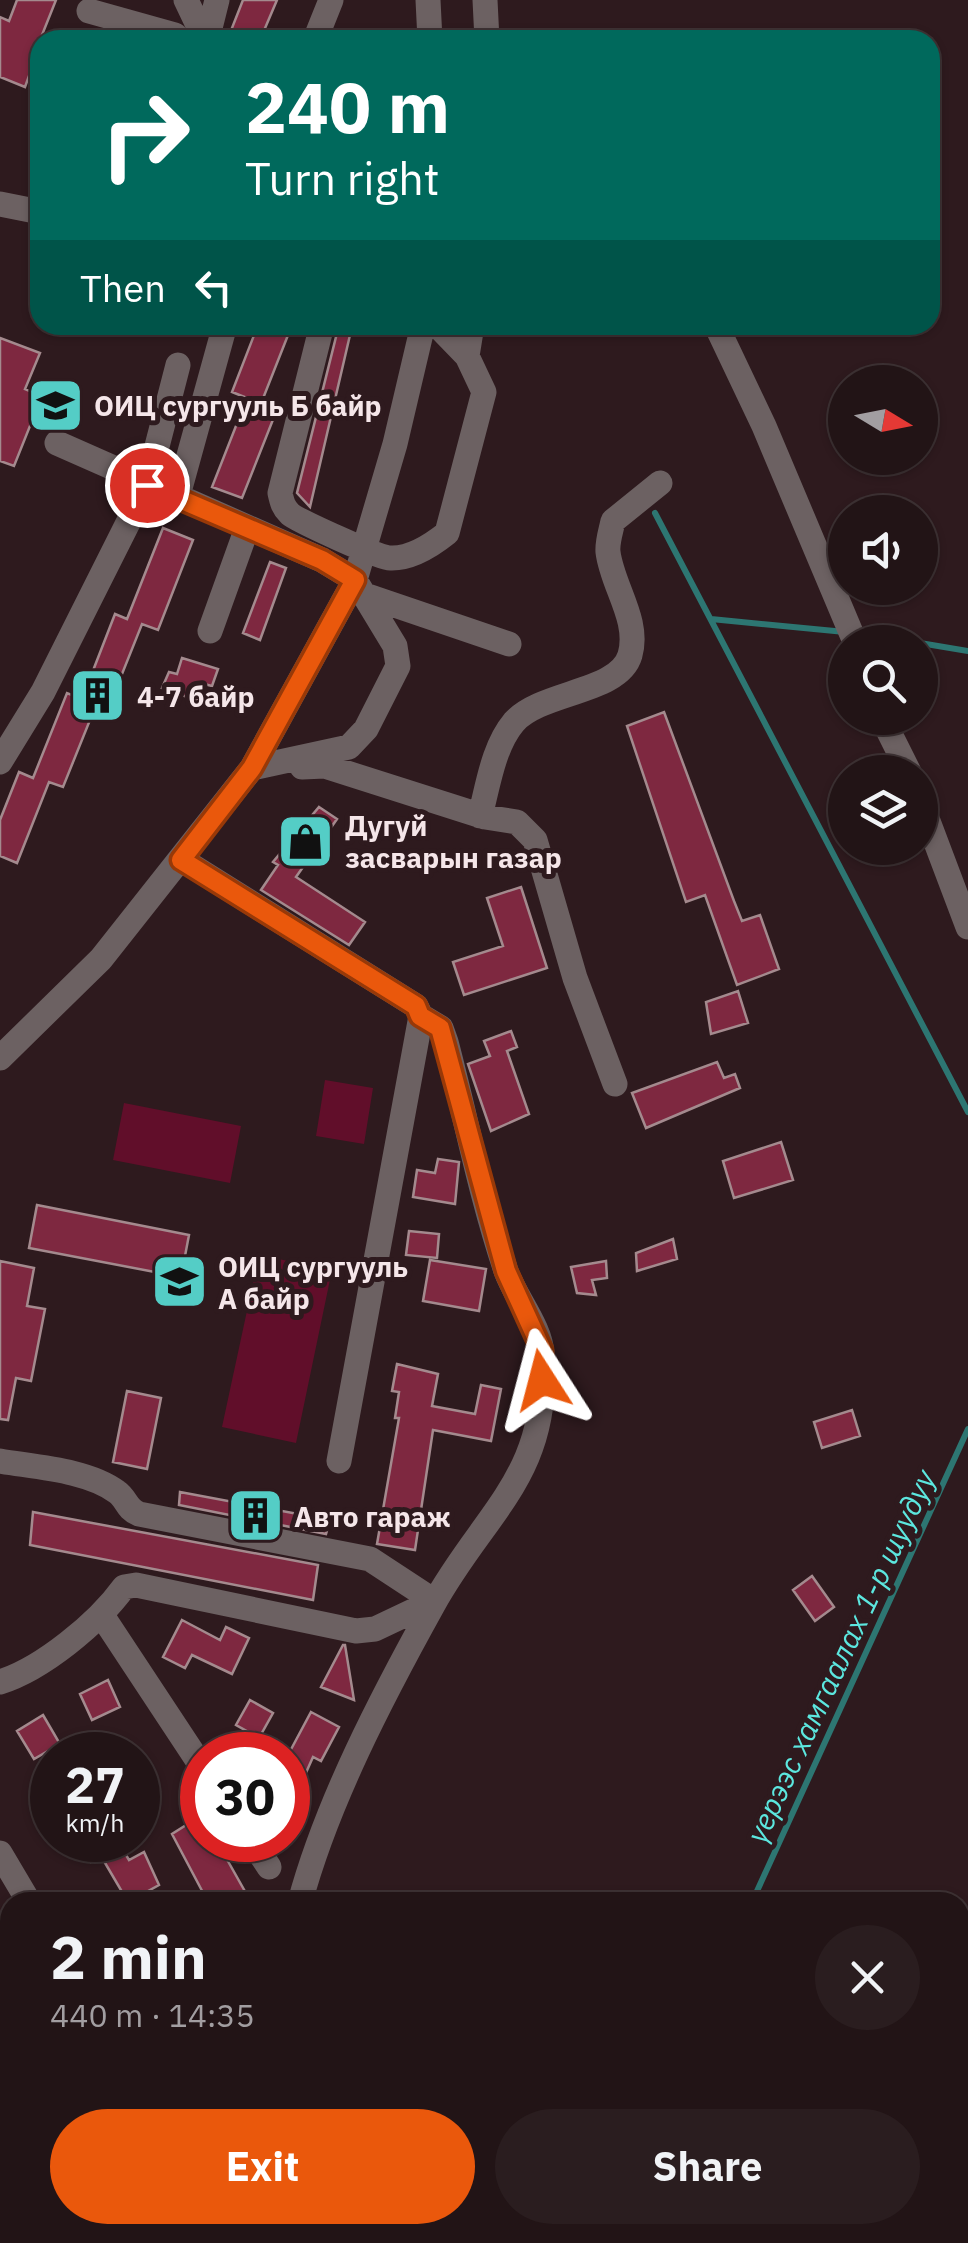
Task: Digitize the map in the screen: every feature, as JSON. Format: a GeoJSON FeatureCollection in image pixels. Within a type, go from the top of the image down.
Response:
{"type":"FeatureCollection","features":[{"type":"Feature","properties":{"kind":"street"},"geometry":{"type":"LineString","coordinates":[[186,0],[201,30]]}},
{"type":"Feature","properties":{"kind":"street"},"geometry":{"type":"LineString","coordinates":[[209,30],[218,0]]}},
{"type":"Feature","properties":{"kind":"street"},"geometry":{"type":"LineString","coordinates":[[319,30],[332,0]]}},
{"type":"Feature","properties":{"kind":"street"},"geometry":{"type":"LineString","coordinates":[[428,0],[430,30]]}},
{"type":"Feature","properties":{"kind":"street"},"geometry":{"type":"LineString","coordinates":[[485,0],[486,30]]}},
{"type":"Feature","properties":{"kind":"street"},"geometry":{"type":"LineString","coordinates":[[89,11],[151,30]]}},
{"type":"Feature","properties":{"kind":"street"},"geometry":{"type":"LineString","coordinates":[[0,204],[30,210]]}},
{"type":"Feature","properties":{"kind":"street"},"geometry":{"type":"LineString","coordinates":[[176,498],[222,335]]}},
{"type":"Feature","properties":{"kind":"street"},"geometry":{"type":"LineString","coordinates":[[320,335],[280,493],[282,504],[294,517],[332,532],[363,553],[393,559],[431,546],[447,533],[484,392],[467,356],[447,335]]}},
{"type":"Feature","properties":{"kind":"street"},"geometry":{"type":"LineString","coordinates":[[0,1058],[101,958],[252,768],[358,587],[363,553],[395,444],[421,335]]}},
{"type":"Feature","properties":{"kind":"street"},"geometry":{"type":"LineString","coordinates":[[467,356],[470,335]]}},
{"type":"Feature","properties":{"kind":"street"},"geometry":{"type":"LineString","coordinates":[[721,335],[764,426],[848,625]]}},
{"type":"Feature","properties":{"kind":"street"},"geometry":{"type":"LineString","coordinates":[[0,762],[43,692],[147,485],[178,365]]}},
{"type":"Feature","properties":{"kind":"street"},"geometry":{"type":"LineString","coordinates":[[58,442],[247,528],[358,587],[508,644]]}},
{"type":"Feature","properties":{"kind":"street"},"geometry":{"type":"LineString","coordinates":[[480,816],[494,762],[514,722],[548,698],[607,681],[629,659],[632,634],[608,550],[613,522],[660,483]]}},
{"type":"Feature","properties":{"kind":"street"},"geometry":{"type":"LineString","coordinates":[[210,630],[247,528]]}},
{"type":"Feature","properties":{"kind":"street"},"geometry":{"type":"LineString","coordinates":[[252,768],[350,747],[366,729],[398,666],[395,646],[358,587]]}},
{"type":"Feature","properties":{"kind":"street"},"geometry":{"type":"LineString","coordinates":[[252,768],[325,766],[480,816],[517,822],[535,840],[575,978],[616,1084]]}},
{"type":"Feature","properties":{"kind":"street"},"geometry":{"type":"LineString","coordinates":[[938,848],[968,927]]}},
{"type":"Feature","properties":{"kind":"street"},"geometry":{"type":"LineString","coordinates":[[181,860],[416,1006],[420,1016],[339,1461]]}},
{"type":"Feature","properties":{"kind":"street"},"geometry":{"type":"LineString","coordinates":[[303,1892],[316,1840],[434,1602],[502,1509],[527,1464],[540,1411],[542,1350],[506,1271],[446,1042],[440,1028],[420,1016]]}},
{"type":"Feature","properties":{"kind":"street"},"geometry":{"type":"LineString","coordinates":[[0,1461],[95,1480],[120,1494],[130,1511],[139,1514],[370,1559],[434,1602]]}},
{"type":"Feature","properties":{"kind":"street"},"geometry":{"type":"LineString","coordinates":[[0,1682],[102,1617],[124,1588],[136,1585],[356,1631],[375,1629],[434,1602]]}},
{"type":"Feature","properties":{"kind":"street"},"geometry":{"type":"LineString","coordinates":[[102,1617],[180,1734]]}},
{"type":"Feature","properties":{"kind":"street"},"geometry":{"type":"LineString","coordinates":[[0,1853],[24,1892]]}},
{"type":"Feature","properties":{"kind":"street"},"geometry":{"type":"LineString","coordinates":[[266,1862],[269,1867]]}},
{"type":"Feature","properties":{"kind":"shaded area"},"geometry":{"type":"Polygon","coordinates":[[[325,1080],[373,1088],[364,1144],[316,1136],[325,1080]]]}},
{"type":"Feature","properties":{"kind":"shaded area"},"geometry":{"type":"Polygon","coordinates":[[[124,1103],[241,1126],[230,1183],[113,1160],[124,1103]]]}},
{"type":"Feature","properties":{"kind":"shaded area"},"geometry":{"type":"Polygon","coordinates":[[[259,1255],[332,1270],[296,1443],[222,1427],[259,1255]]]}},
{"type":"Feature","properties":{"kind":"building"},"geometry":{"type":"Polygon","coordinates":[[[17,0],[56,0],[44,30],[30,30],[30,73],[25,87],[0,77],[0,17],[9,21],[17,0]]]}},
{"type":"Feature","properties":{"kind":"building"},"geometry":{"type":"Polygon","coordinates":[[[243,0],[277,0],[264,30],[231,30],[243,0]]]}},
{"type":"Feature","properties":{"kind":"building"},"geometry":{"type":"Polygon","coordinates":[[[254,335],[288,335],[262,401],[278,407],[242,498],[212,487],[247,398],[232,392],[254,335]]]}},
{"type":"Feature","properties":{"kind":"building"},"geometry":{"type":"Polygon","coordinates":[[[336,335],[350,335],[310,507],[297,493],[336,335]]]}},
{"type":"Feature","properties":{"kind":"building","name":"ОИЦ сургууль Б байр"},"geometry":{"type":"Polygon","coordinates":[[[0,338],[40,353],[25,389],[42,396],[14,466],[0,461],[0,338]]]}},
{"type":"Feature","properties":{"kind":"building","name":"4-7 байр"},"geometry":{"type":"Polygon","coordinates":[[[163,528],[193,540],[158,630],[142,624],[108,709],[96,705],[63,787],[49,782],[17,863],[0,856],[0,820],[19,772],[33,778],[67,693],[82,699],[115,614],[127,619],[163,528]]]}},
{"type":"Feature","properties":{"kind":"building"},"geometry":{"type":"Polygon","coordinates":[[[270,562],[286,568],[260,640],[243,633],[270,562]]]}},
{"type":"Feature","properties":{"kind":"building"},"geometry":{"type":"Polygon","coordinates":[[[182,658],[218,669],[212,686],[204,684],[198,701],[162,688],[169,672],[177,674],[182,658]]]}},
{"type":"Feature","properties":{"kind":"building"},"geometry":{"type":"Polygon","coordinates":[[[664,712],[742,921],[760,915],[779,969],[737,985],[705,895],[686,902],[627,726],[664,712]]]}},
{"type":"Feature","properties":{"kind":"building"},"geometry":{"type":"Polygon","coordinates":[[[319,807],[337,819],[296,877],[365,922],[349,945],[261,890],[278,865],[273,862],[319,807]]]}},
{"type":"Feature","properties":{"kind":"building"},"geometry":{"type":"Polygon","coordinates":[[[521,887],[547,968],[464,995],[453,962],[503,946],[487,898],[521,887]]]}},
{"type":"Feature","properties":{"kind":"building"},"geometry":{"type":"Polygon","coordinates":[[[738,991],[748,1023],[711,1034],[706,1002],[738,991]]]}},
{"type":"Feature","properties":{"kind":"building"},"geometry":{"type":"Polygon","coordinates":[[[511,1031],[517,1047],[507,1051],[529,1114],[491,1131],[468,1064],[490,1056],[484,1041],[511,1031]]]}},
{"type":"Feature","properties":{"kind":"building"},"geometry":{"type":"Polygon","coordinates":[[[717,1062],[724,1078],[735,1074],[740,1088],[646,1128],[632,1093],[717,1062]]]}},
{"type":"Feature","properties":{"kind":"building"},"geometry":{"type":"Polygon","coordinates":[[[781,1142],[793,1180],[734,1198],[723,1161],[781,1142]]]}},
{"type":"Feature","properties":{"kind":"building"},"geometry":{"type":"Polygon","coordinates":[[[438,1159],[459,1162],[455,1204],[413,1197],[417,1170],[435,1173],[438,1159]]]}},
{"type":"Feature","properties":{"kind":"building"},"geometry":{"type":"Polygon","coordinates":[[[37,1205],[189,1235],[181,1277],[29,1248],[37,1205]]]}},
{"type":"Feature","properties":{"kind":"building"},"geometry":{"type":"Polygon","coordinates":[[[409,1231],[439,1234],[437,1258],[406,1255],[409,1231]]]}},
{"type":"Feature","properties":{"kind":"building"},"geometry":{"type":"Polygon","coordinates":[[[673,1239],[677,1259],[637,1271],[636,1253],[673,1239]]]}},
{"type":"Feature","properties":{"kind":"building"},"geometry":{"type":"Polygon","coordinates":[[[430,1260],[486,1269],[479,1311],[423,1301],[430,1260]]]}},
{"type":"Feature","properties":{"kind":"building"},"geometry":{"type":"Polygon","coordinates":[[[0,1261],[34,1268],[27,1306],[45,1309],[31,1381],[16,1378],[8,1420],[0,1419],[0,1261]]]}},
{"type":"Feature","properties":{"kind":"building"},"geometry":{"type":"Polygon","coordinates":[[[606,1261],[607,1278],[592,1280],[596,1295],[577,1293],[571,1267],[606,1261]]]}},
{"type":"Feature","properties":{"kind":"building"},"geometry":{"type":"Polygon","coordinates":[[[397,1364],[438,1374],[432,1406],[475,1414],[481,1385],[501,1389],[491,1441],[433,1430],[415,1550],[377,1544],[399,1418],[395,1418],[399,1392],[392,1391],[397,1364]]]}},
{"type":"Feature","properties":{"kind":"building"},"geometry":{"type":"Polygon","coordinates":[[[127,1391],[161,1398],[147,1469],[113,1462],[127,1391]]]}},
{"type":"Feature","properties":{"kind":"building"},"geometry":{"type":"Polygon","coordinates":[[[852,1410],[860,1436],[822,1448],[814,1422],[852,1410]]]}},
{"type":"Feature","properties":{"kind":"building","name":"Авто гараж"},"geometry":{"type":"Polygon","coordinates":[[[180,1492],[330,1520],[326,1534],[179,1505],[180,1492]]]}},
{"type":"Feature","properties":{"kind":"building"},"geometry":{"type":"Polygon","coordinates":[[[33,1512],[318,1565],[313,1600],[30,1545],[33,1512]]]}},
{"type":"Feature","properties":{"kind":"building"},"geometry":{"type":"Polygon","coordinates":[[[812,1576],[834,1607],[815,1621],[793,1590],[812,1576]]]}},
{"type":"Feature","properties":{"kind":"building"},"geometry":{"type":"Polygon","coordinates":[[[182,1620],[220,1640],[226,1627],[249,1638],[232,1674],[192,1655],[185,1668],[163,1657],[182,1620]]]}},
{"type":"Feature","properties":{"kind":"building"},"geometry":{"type":"Polygon","coordinates":[[[345,1645],[354,1700],[321,1687],[345,1645]]]}},
{"type":"Feature","properties":{"kind":"building"},"geometry":{"type":"Polygon","coordinates":[[[108,1680],[120,1707],[92,1720],[80,1694],[108,1680]]]}},
{"type":"Feature","properties":{"kind":"building"},"geometry":{"type":"Polygon","coordinates":[[[250,1700],[273,1713],[262,1732],[248,1732],[236,1725],[250,1700]]]}},
{"type":"Feature","properties":{"kind":"building"},"geometry":{"type":"Polygon","coordinates":[[[311,1712],[339,1727],[321,1761],[313,1757],[310,1764],[310,1732],[300,1732],[311,1712]]]}},
{"type":"Feature","properties":{"kind":"building"},"geometry":{"type":"Polygon","coordinates":[[[43,1715],[53,1732],[30,1732],[30,1752],[17,1731],[43,1715]]]}},
{"type":"Feature","properties":{"kind":"building"},"geometry":{"type":"Polygon","coordinates":[[[180,1829],[180,1849],[172,1834],[180,1829]]]}},
{"type":"Feature","properties":{"kind":"building"},"geometry":{"type":"Polygon","coordinates":[[[105,1862],[149,1862],[159,1885],[146,1892],[122,1892],[105,1862]]]}},
{"type":"Feature","properties":{"kind":"building"},"geometry":{"type":"Polygon","coordinates":[[[187,1862],[228,1862],[245,1892],[203,1892],[187,1862]]]}},
{"type":"Feature","properties":{"kind":"waterway","name":"үерээс хамгаалах 1-р шуудуу"},"geometry":{"type":"LineString","coordinates":[[655,513],[968,1112]]}},
{"type":"Feature","properties":{"kind":"waterway"},"geometry":{"type":"LineString","coordinates":[[711,619],[828,630]]}},
{"type":"Feature","properties":{"kind":"waterway"},"geometry":{"type":"LineString","coordinates":[[938,646],[968,651]]}},
{"type":"Feature","properties":{"kind":"waterway","name":"үерээс хамгаалах 1-р шуудуу"},"geometry":{"type":"LineString","coordinates":[[757,1892],[968,1429]]}},
{"type":"Feature","properties":{"kind":"place","name":"ОИЦ сургууль Б байр"},"geometry":{"type":"Point","coordinates":[55,405]}},
{"type":"Feature","properties":{"kind":"place","name":"4-7 байр"},"geometry":{"type":"Point","coordinates":[98,696]}},
{"type":"Feature","properties":{"kind":"place","name":"Дугуй засварын газар"},"geometry":{"type":"Point","coordinates":[306,841]}},
{"type":"Feature","properties":{"kind":"place","name":"ОИЦ сургууль А байр"},"geometry":{"type":"Point","coordinates":[179,1282]}},
{"type":"Feature","properties":{"kind":"place","name":"Авто гараж"},"geometry":{"type":"Point","coordinates":[255,1516]}},
{"type":"Feature","properties":{"kind":"route"},"geometry":{"type":"LineString","coordinates":[[147,485],[322,560],[355,580],[252,768],[181,860],[416,1006],[420,1016],[440,1028],[506,1271],[542,1350],[542,1380]]}}]}
